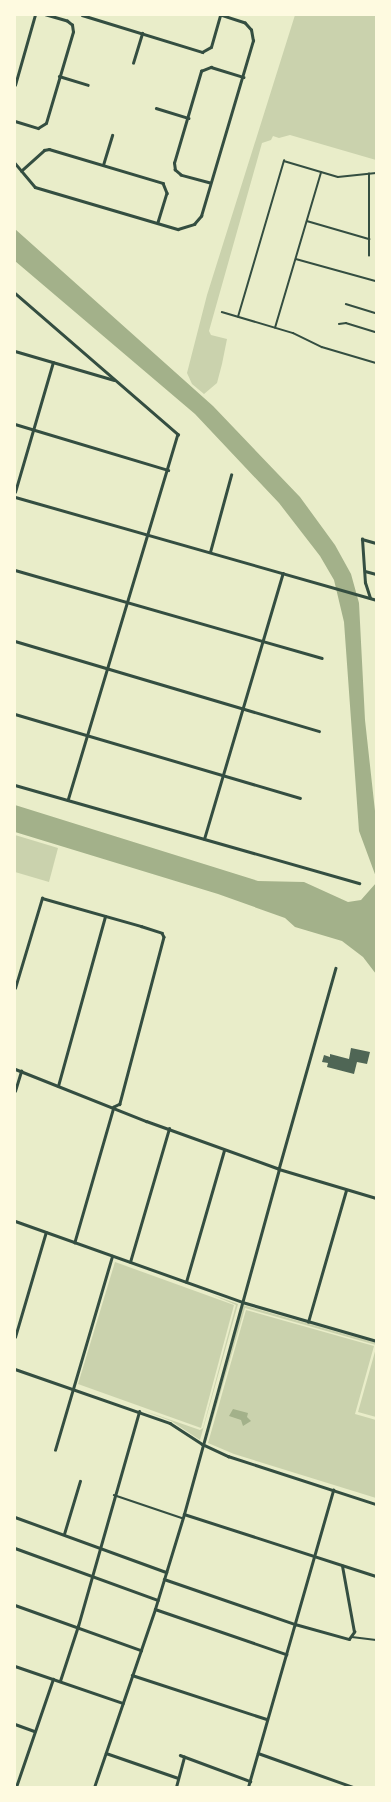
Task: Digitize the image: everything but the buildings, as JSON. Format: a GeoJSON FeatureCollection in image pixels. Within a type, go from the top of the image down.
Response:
{"type":"FeatureCollection","features":[{"type":"Feature","properties":{"kind":"street"},"geometry":{"type":"LineString","coordinates":[[15,85],[35,15]]}},
{"type":"Feature","properties":{"kind":"street"},"geometry":{"type":"LineString","coordinates":[[15,121],[42,128],[73,32],[72,25],[46,15]]}},
{"type":"Feature","properties":{"kind":"street"},"geometry":{"type":"LineString","coordinates":[[15,163],[35,187],[178,229],[194,224],[201,216],[253,41],[251,30],[245,23],[220,15],[211,47],[202,52],[82,15]]}},
{"type":"Feature","properties":{"kind":"street"},"geometry":{"type":"LineString","coordinates":[[133,63],[142,33]]}},
{"type":"Feature","properties":{"kind":"street"},"geometry":{"type":"LineString","coordinates":[[210,183],[181,175],[175,170],[174,163],[201,71],[205,68],[211,67],[243,78]]}},
{"type":"Feature","properties":{"kind":"street"},"geometry":{"type":"LineString","coordinates":[[59,76],[88,86]]}},
{"type":"Feature","properties":{"kind":"street"},"geometry":{"type":"LineString","coordinates":[[156,108],[188,118]]}},
{"type":"Feature","properties":{"kind":"street"},"geometry":{"type":"LineString","coordinates":[[103,165],[112,136]]}},
{"type":"Feature","properties":{"kind":"street"},"geometry":{"type":"LineString","coordinates":[[21,171],[44,150],[49,149],[163,183],[167,193],[158,223]]}},
{"type":"Feature","properties":{"kind":"street"},"geometry":{"type":"LineString","coordinates":[[15,293],[178,434],[149,535],[68,800]]}},
{"type":"Feature","properties":{"kind":"street"},"geometry":{"type":"LineString","coordinates":[[15,351],[117,380]]}},
{"type":"Feature","properties":{"kind":"street"},"geometry":{"type":"LineString","coordinates":[[15,492],[53,362]]}},
{"type":"Feature","properties":{"kind":"street"},"geometry":{"type":"LineString","coordinates":[[15,424],[168,470]]}},
{"type":"Feature","properties":{"kind":"street"},"geometry":{"type":"LineString","coordinates":[[210,552],[231,475]]}},
{"type":"Feature","properties":{"kind":"street"},"geometry":{"type":"LineString","coordinates":[[15,497],[376,600]]}},
{"type":"Feature","properties":{"kind":"street"},"geometry":{"type":"LineString","coordinates":[[370,598],[365,571],[362,539],[376,543]]}},
{"type":"Feature","properties":{"kind":"street"},"geometry":{"type":"LineString","coordinates":[[15,570],[322,658]]}},
{"type":"Feature","properties":{"kind":"street"},"geometry":{"type":"LineString","coordinates":[[365,571],[376,574]]}},
{"type":"Feature","properties":{"kind":"street"},"geometry":{"type":"LineString","coordinates":[[204,839],[283,573]]}},
{"type":"Feature","properties":{"kind":"street"},"geometry":{"type":"LineString","coordinates":[[15,642],[108,667],[319,731]]}},
{"type":"Feature","properties":{"kind":"street"},"geometry":{"type":"LineString","coordinates":[[15,714],[300,798]]}},
{"type":"Feature","properties":{"kind":"street"},"geometry":{"type":"LineString","coordinates":[[15,784],[359,883]]}},
{"type":"Feature","properties":{"kind":"street"},"geometry":{"type":"LineString","coordinates":[[15,988],[42,898],[162,933],[164,937],[120,1104],[114,1107],[75,1242]]}},
{"type":"Feature","properties":{"kind":"street"},"geometry":{"type":"LineString","coordinates":[[58,1086],[105,916]]}},
{"type":"Feature","properties":{"kind":"street"},"geometry":{"type":"LineString","coordinates":[[94,1787],[158,1600],[184,1514],[202,1444],[336,968]]}},
{"type":"Feature","properties":{"kind":"street"},"geometry":{"type":"LineString","coordinates":[[15,1069],[224,1150],[279,1169],[376,1198]]}},
{"type":"Feature","properties":{"kind":"street"},"geometry":{"type":"LineString","coordinates":[[15,1090],[20,1071]]}},
{"type":"Feature","properties":{"kind":"street"},"geometry":{"type":"LineString","coordinates":[[130,1262],[169,1129]]}},
{"type":"Feature","properties":{"kind":"street"},"geometry":{"type":"LineString","coordinates":[[186,1282],[224,1150]]}},
{"type":"Feature","properties":{"kind":"street"},"geometry":{"type":"LineString","coordinates":[[308,1322],[346,1190]]}},
{"type":"Feature","properties":{"kind":"street"},"geometry":{"type":"LineString","coordinates":[[15,1221],[242,1302],[308,1322],[376,1340]]}},
{"type":"Feature","properties":{"kind":"street"},"geometry":{"type":"LineString","coordinates":[[15,1337],[46,1231]]}},
{"type":"Feature","properties":{"kind":"street"},"geometry":{"type":"LineString","coordinates":[[55,1450],[112,1256]]}},
{"type":"Feature","properties":{"kind":"street"},"geometry":{"type":"LineString","coordinates":[[15,1369],[170,1423],[202,1444],[228,1456],[376,1504]]}},
{"type":"Feature","properties":{"kind":"street"},"geometry":{"type":"LineString","coordinates":[[60,1681],[78,1626],[114,1495],[120,1483],[139,1411]]}},
{"type":"Feature","properties":{"kind":"street"},"geometry":{"type":"LineString","coordinates":[[64,1534],[80,1481]]}},
{"type":"Feature","properties":{"kind":"street"},"geometry":{"type":"LineString","coordinates":[[248,1787],[333,1490]]}},
{"type":"Feature","properties":{"kind":"street"},"geometry":{"type":"LineString","coordinates":[[184,1514],[376,1576]]}},
{"type":"Feature","properties":{"kind":"street"},"geometry":{"type":"LineString","coordinates":[[15,1517],[166,1572]]}},
{"type":"Feature","properties":{"kind":"street"},"geometry":{"type":"LineString","coordinates":[[15,1548],[158,1600]]}},
{"type":"Feature","properties":{"kind":"street"},"geometry":{"type":"LineString","coordinates":[[164,1579],[295,1624],[346,1639],[352,1637],[354,1632],[342,1566]]}},
{"type":"Feature","properties":{"kind":"street"},"geometry":{"type":"LineString","coordinates":[[15,1605],[78,1626],[141,1650]]}},
{"type":"Feature","properties":{"kind":"street"},"geometry":{"type":"LineString","coordinates":[[155,1608],[286,1654]]}},
{"type":"Feature","properties":{"kind":"street"},"geometry":{"type":"LineString","coordinates":[[15,1666],[123,1703]]}},
{"type":"Feature","properties":{"kind":"street"},"geometry":{"type":"LineString","coordinates":[[132,1675],[267,1719]]}},
{"type":"Feature","properties":{"kind":"street"},"geometry":{"type":"LineString","coordinates":[[16,1785],[52,1679]]}},
{"type":"Feature","properties":{"kind":"street"},"geometry":{"type":"LineString","coordinates":[[15,1724],[34,1731]]}},
{"type":"Feature","properties":{"kind":"street"},"geometry":{"type":"LineString","coordinates":[[106,1753],[178,1778]]}},
{"type":"Feature","properties":{"kind":"street"},"geometry":{"type":"LineString","coordinates":[[258,1753],[353,1787]]}},
{"type":"Feature","properties":{"kind":"street"},"geometry":{"type":"LineString","coordinates":[[180,1755],[250,1781]]}},
{"type":"Feature","properties":{"kind":"street"},"geometry":{"type":"LineString","coordinates":[[176,1787],[184,1757]]}},
{"type":"Feature","properties":{"kind":"lane"},"geometry":{"type":"LineString","coordinates":[[238,317],[284,161],[338,177],[376,173]]}},
{"type":"Feature","properties":{"kind":"lane"},"geometry":{"type":"LineString","coordinates":[[275,328],[322,172]]}},
{"type":"Feature","properties":{"kind":"lane"},"geometry":{"type":"LineString","coordinates":[[369,174],[369,256]]}},
{"type":"Feature","properties":{"kind":"lane"},"geometry":{"type":"LineString","coordinates":[[307,221],[369,239]]}},
{"type":"Feature","properties":{"kind":"lane"},"geometry":{"type":"LineString","coordinates":[[296,259],[376,281]]}},
{"type":"Feature","properties":{"kind":"lane"},"geometry":{"type":"LineString","coordinates":[[346,304],[376,312]]}},
{"type":"Feature","properties":{"kind":"lane"},"geometry":{"type":"LineString","coordinates":[[222,312],[305,337],[322,347],[376,363]]}},
{"type":"Feature","properties":{"kind":"lane"},"geometry":{"type":"LineString","coordinates":[[339,324],[346,324],[376,332]]}},
{"type":"Feature","properties":{"kind":"lane"},"geometry":{"type":"LineString","coordinates":[[114,1495],[182,1518]]}},
{"type":"Feature","properties":{"kind":"lane"},"geometry":{"type":"LineString","coordinates":[[352,1637],[376,1640]]}},
{"type":"Feature","properties":{"kind":"shaded area"},"geometry":{"type":"Polygon","coordinates":[[[295,15],[376,15],[376,160],[290,135],[279,138],[273,136],[271,140],[262,143],[209,331],[211,335],[227,339],[222,364],[217,383],[204,394],[192,384],[187,373],[207,295],[295,15]]]}},
{"type":"Feature","properties":{"kind":"shaded area"},"geometry":{"type":"Polygon","coordinates":[[[15,229],[213,406],[300,497],[335,545],[351,574],[359,603],[365,720],[376,820],[376,877],[359,831],[344,622],[334,580],[320,556],[279,503],[195,414],[15,261],[15,229]]]}},
{"type":"Feature","properties":{"kind":"shaded area"},"geometry":{"type":"Polygon","coordinates":[[[15,805],[258,881],[304,882],[348,902],[361,900],[376,883],[376,974],[363,957],[342,941],[295,927],[285,918],[218,894],[15,832],[15,805]]]}},
{"type":"Feature","properties":{"kind":"shaded area"},"geometry":{"type":"Polygon","coordinates":[[[15,835],[58,848],[49,882],[15,872],[15,835]]]}},
{"type":"Feature","properties":{"kind":"shaded area"},"geometry":{"type":"Polygon","coordinates":[[[115,1262],[234,1305],[201,1428],[78,1384],[115,1262]]]}},
{"type":"Feature","properties":{"kind":"shaded area"},"geometry":{"type":"Polygon","coordinates":[[[210,1294],[238,1304],[200,1440],[171,1421],[142,1410],[200,1430],[203,1428],[236,1305],[210,1294]]]}},
{"type":"Feature","properties":{"kind":"shaded area"},"geometry":{"type":"Polygon","coordinates":[[[243,1305],[376,1343],[376,1345],[245,1308],[206,1443],[243,1305]]]}},
{"type":"Feature","properties":{"kind":"shaded area"},"geometry":{"type":"Polygon","coordinates":[[[246,1310],[374,1346],[355,1414],[376,1420],[376,1498],[234,1454],[208,1443],[246,1310]]]}},
{"type":"Feature","properties":{"kind":"shaded area"},"geometry":{"type":"Polygon","coordinates":[[[376,1348],[375,1393],[376,1417],[358,1412],[376,1348]]]}},
{"type":"Feature","properties":{"kind":"shaded area"},"geometry":{"type":"Polygon","coordinates":[[[233,1409],[248,1413],[247,1417],[251,1421],[243,1426],[241,1420],[229,1416],[233,1409]]]}}]}
